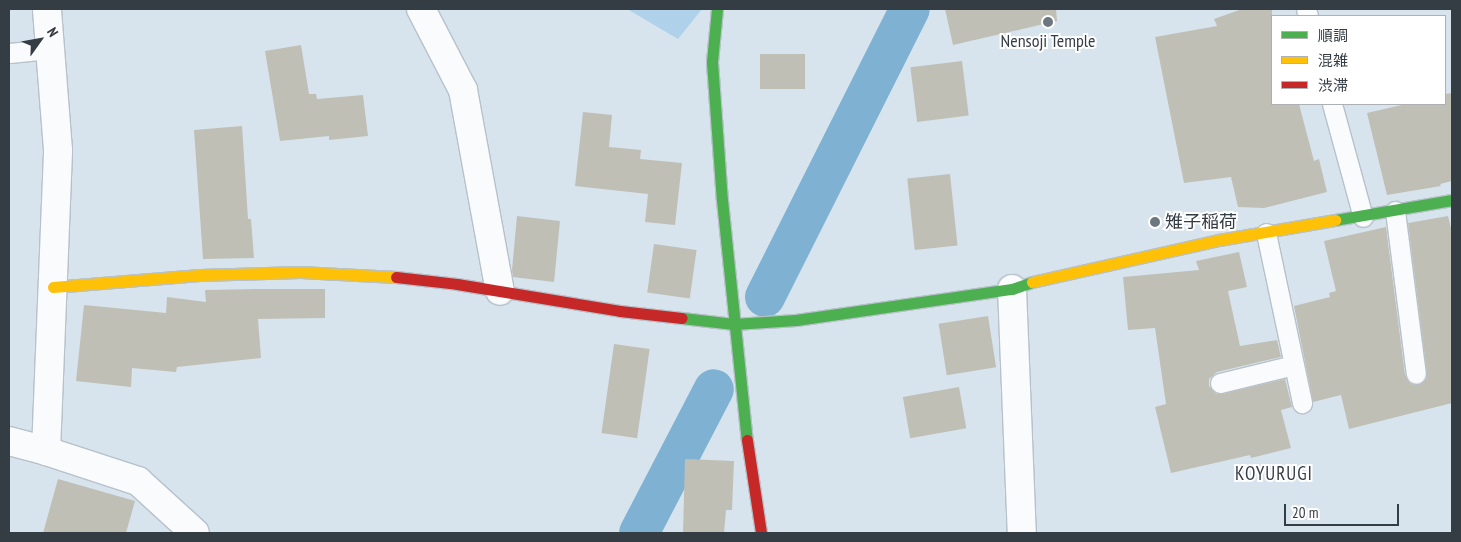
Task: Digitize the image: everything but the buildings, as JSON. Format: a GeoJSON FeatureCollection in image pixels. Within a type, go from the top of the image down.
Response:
{"type":"FeatureCollection","features":[{"type":"Feature","properties":{"kind":"street"},"geometry":{"type":"LineString","coordinates":[[46,450],[58,150],[47,9]]}},
{"type":"Feature","properties":{"kind":"street"},"geometry":{"type":"LineString","coordinates":[[421,9],[463,90],[500,291]]}},
{"type":"Feature","properties":{"kind":"street"},"geometry":{"type":"LineString","coordinates":[[718,9],[712,62],[722,200],[742,405],[761,533]]}},
{"type":"Feature","properties":{"kind":"street"},"geometry":{"type":"LineString","coordinates":[[52,287],[200,276],[300,272],[374,275],[456,284],[620,311],[734,324],[796,320],[1012,289],[1038,280],[1219,240],[1452,200]]}},
{"type":"Feature","properties":{"kind":"street"},"geometry":{"type":"LineString","coordinates":[[1012,289],[1022,533]]}},
{"type":"Feature","properties":{"kind":"street"},"geometry":{"type":"LineString","coordinates":[[9,441],[46,450],[138,481],[195,533]]}},
{"type":"Feature","properties":{"kind":"lane"},"geometry":{"type":"LineString","coordinates":[[9,52],[50,49]]}},
{"type":"Feature","properties":{"kind":"lane"},"geometry":{"type":"LineString","coordinates":[[1332,105],[1363,216]]}},
{"type":"Feature","properties":{"kind":"lane"},"geometry":{"type":"LineString","coordinates":[[1394,211],[1416,374]]}},
{"type":"Feature","properties":{"kind":"lane"},"geometry":{"type":"LineString","coordinates":[[1266,232],[1302,403]]}},
{"type":"Feature","properties":{"kind":"lane"},"geometry":{"type":"LineString","coordinates":[[1220,383],[1294,365]]}},
{"type":"Feature","properties":{"kind":"shaded area"},"geometry":{"type":"Polygon","coordinates":[[[627,9],[702,9],[678,39],[627,9]]]}},
{"type":"Feature","properties":{"kind":"waterway"},"geometry":{"type":"LineString","coordinates":[[765,297],[910,9]]}},
{"type":"Feature","properties":{"kind":"waterway"},"geometry":{"type":"LineString","coordinates":[[639,533],[714,389]]}},
{"type":"Feature","properties":{"kind":"traffic: fast"},"geometry":{"type":"LineString","coordinates":[[717,9],[712,62],[722,200],[747,440]]}},
{"type":"Feature","properties":{"kind":"traffic: fast"},"geometry":{"type":"LineString","coordinates":[[1335,220],[1452,200]]}},
{"type":"Feature","properties":{"kind":"traffic: fast"},"geometry":{"type":"LineString","coordinates":[[682,318],[734,324],[796,320],[1012,289],[1032,282]]}},
{"type":"Feature","properties":{"kind":"traffic: slow"},"geometry":{"type":"LineString","coordinates":[[1032,282],[1219,240],[1335,220]]}},
{"type":"Feature","properties":{"kind":"traffic: slow"},"geometry":{"type":"LineString","coordinates":[[53,287],[200,275],[300,272],[396,277]]}},
{"type":"Feature","properties":{"kind":"traffic: jam"},"geometry":{"type":"LineString","coordinates":[[396,277],[457,284],[620,311],[682,318]]}},
{"type":"Feature","properties":{"kind":"traffic: jam"},"geometry":{"type":"LineString","coordinates":[[747,440],[761,533]]}},
{"type":"Feature","properties":{"kind":"place","name":"Nensoji Temple"},"geometry":{"type":"Point","coordinates":[1048,22]}},
{"type":"Feature","properties":{"kind":"place","name":"雉子稲荷"},"geometry":{"type":"Point","coordinates":[1155,222]}},
{"type":"Feature","properties":{"kind":"district","name":"KOYURUGI"},"geometry":{"type":"Point","coordinates":[1274,474]}}]}
